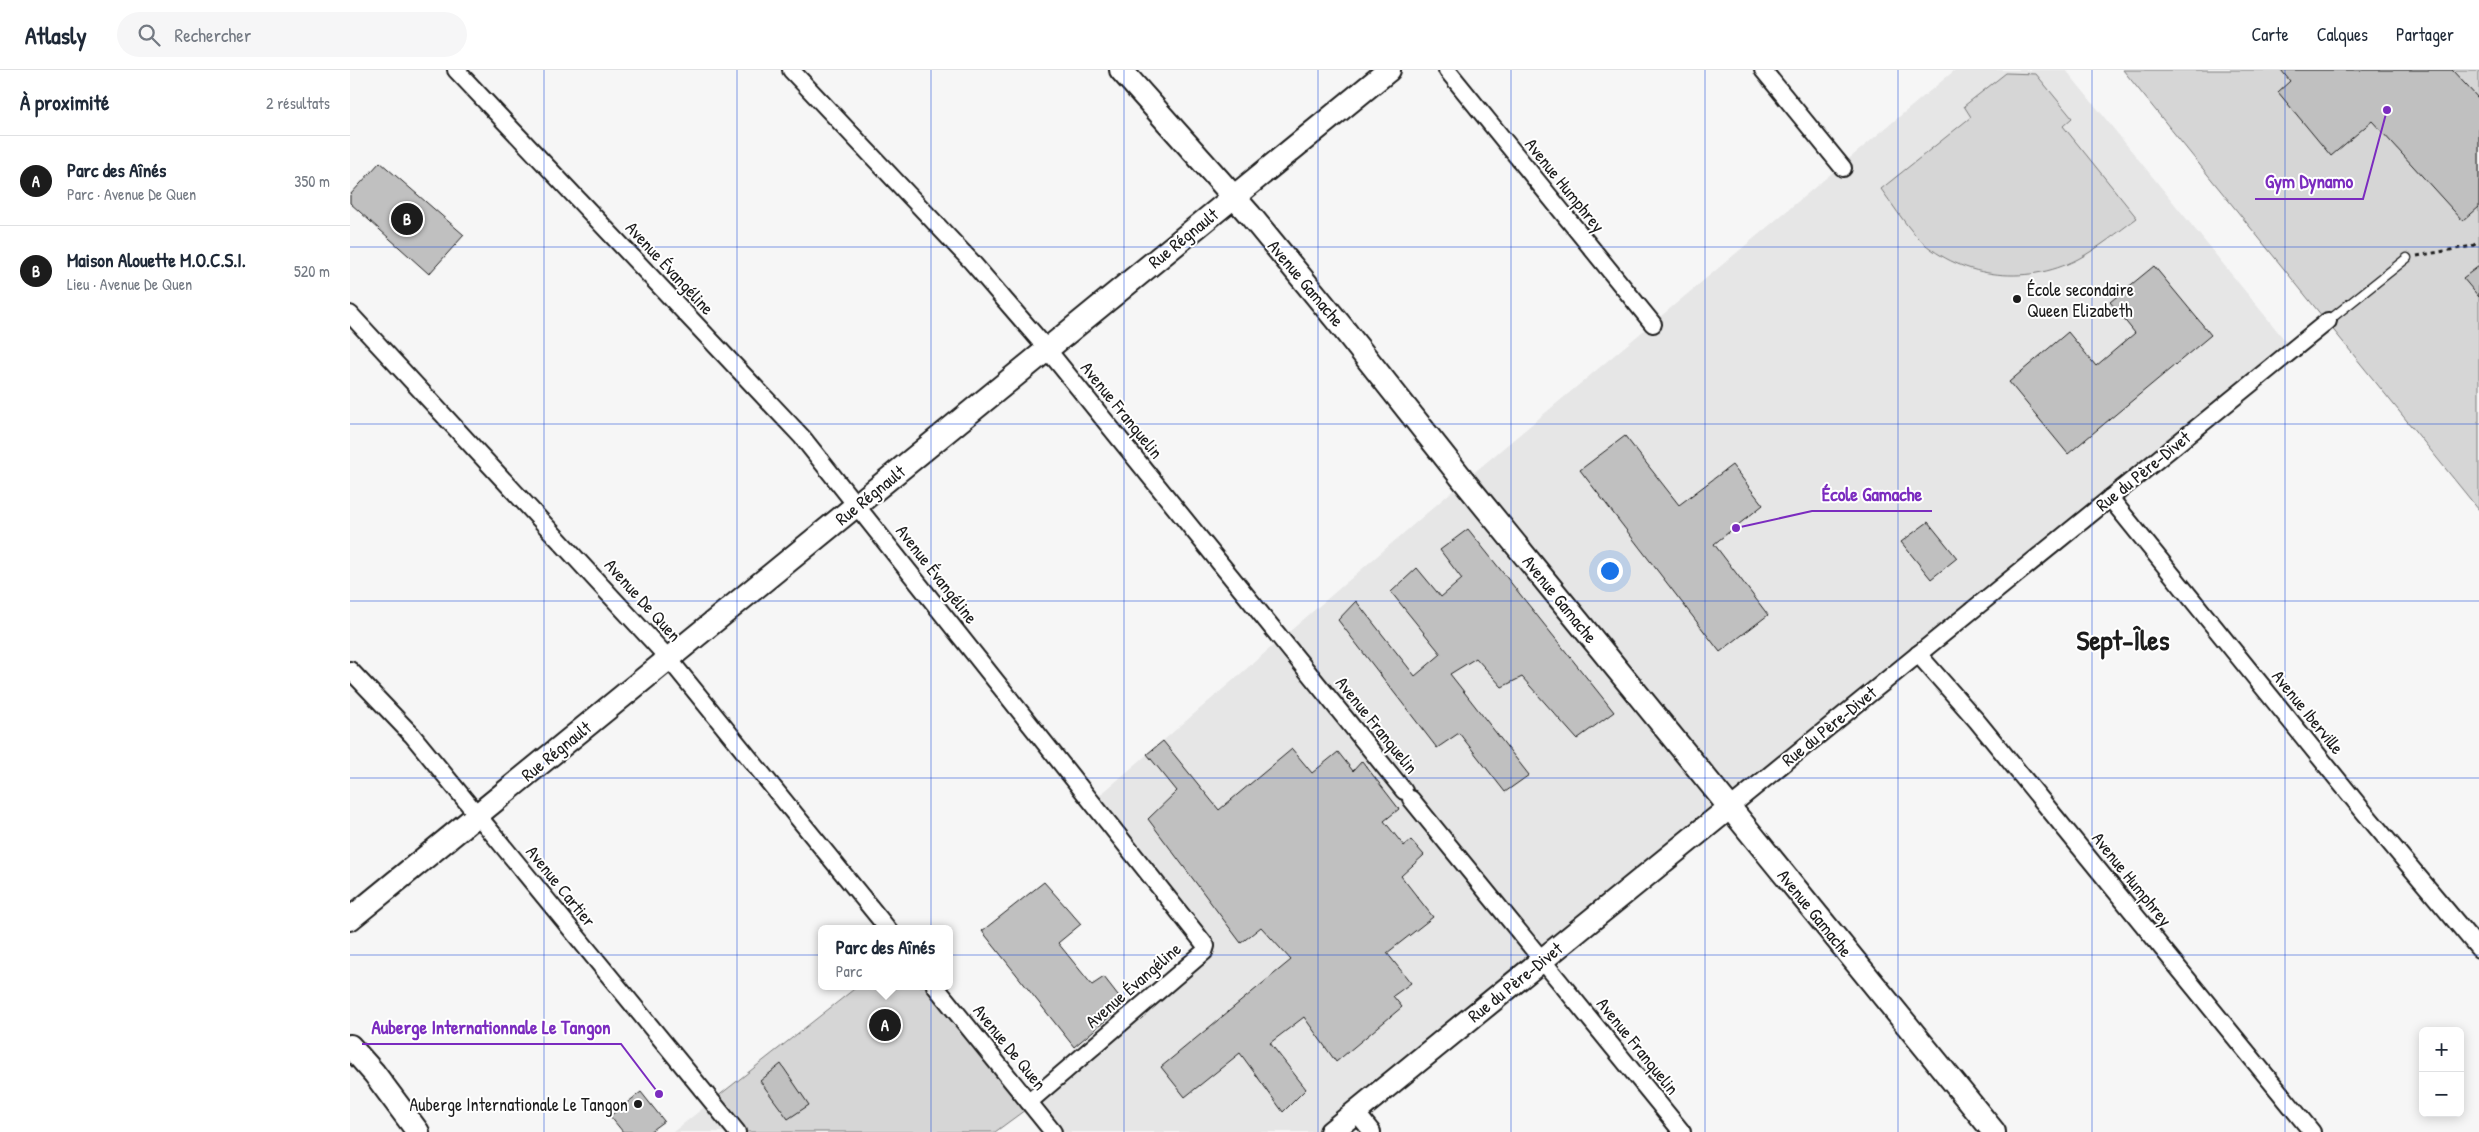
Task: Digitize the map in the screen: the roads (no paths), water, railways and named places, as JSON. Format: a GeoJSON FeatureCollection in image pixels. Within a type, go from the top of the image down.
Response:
{"type":"FeatureCollection","features":[{"type":"Feature","properties":{"kind":"street","name":"Avenue Évangéline"},"geometry":{"type":"LineString","coordinates":[[456,70],[802,437],[1206,946],[1202,953],[1029,1102]]}},
{"type":"Feature","properties":{"kind":"street","name":"Avenue Franquelin"},"geometry":{"type":"LineString","coordinates":[[791,70],[971,261],[1047,349],[1682,1132]]}},
{"type":"Feature","properties":{"kind":"street","name":"Avenue Gamache"},"geometry":{"type":"LineString","coordinates":[[1121,70],[1234,197],[1342,327],[1464,481],[1994,1132]]}},
{"type":"Feature","properties":{"kind":"street","name":"Rue Régnault"},"geometry":{"type":"LineString","coordinates":[[350,920],[1389,70]]}},
{"type":"Feature","properties":{"kind":"street","name":"Avenue Humphrey"},"geometry":{"type":"LineString","coordinates":[[1447,70],[1653,324]]}},
{"type":"Feature","properties":{"kind":"street"},"geometry":{"type":"LineString","coordinates":[[1763,70],[1843,168]]}},
{"type":"Feature","properties":{"kind":"street","name":"Avenue De Quen"},"geometry":{"type":"LineString","coordinates":[[350,314],[669,658],[885,925]]}},
{"type":"Feature","properties":{"kind":"street","name":"Rue du Père-Divet"},"geometry":{"type":"LineString","coordinates":[[1331,1132],[2328,321]]}},
{"type":"Feature","properties":{"kind":"street","name":"Avenue Iberville"},"geometry":{"type":"LineString","coordinates":[[2110,498],[2333,774],[2479,949]]}},
{"type":"Feature","properties":{"kind":"street","name":"Avenue Humphrey"},"geometry":{"type":"LineString","coordinates":[[1918,654],[1977,721],[2312,1132]]}},
{"type":"Feature","properties":{"kind":"street","name":"Avenue Cartier"},"geometry":{"type":"LineString","coordinates":[[350,670],[412,735],[737,1132]]}},
{"type":"Feature","properties":{"kind":"street","name":"Avenue De Quen"},"geometry":{"type":"LineString","coordinates":[[938,990],[1053,1132]]}},
{"type":"Feature","properties":{"kind":"street"},"geometry":{"type":"LineString","coordinates":[[350,1046],[374,1073],[418,1132]]}},
{"type":"Feature","properties":{"kind":"street"},"geometry":{"type":"LineString","coordinates":[[1356,1112],[1372,1132]]}},
{"type":"Feature","properties":{"kind":"lane"},"geometry":{"type":"LineString","coordinates":[[2328,321],[2406,258]]}},
{"type":"Feature","properties":{"kind":"place","name":"Gym Dynamo"},"geometry":{"type":"Point","coordinates":[2387,110]}},
{"type":"Feature","properties":{"kind":"place","name":"Maison Alouette M.O.C.S.I."},"geometry":{"type":"Point","coordinates":[407,219]}},
{"type":"Feature","properties":{"kind":"place","name":"École secondaire Queen Elizabeth"},"geometry":{"type":"Point","coordinates":[2017,299]}},
{"type":"Feature","properties":{"kind":"place","name":"École Gamache"},"geometry":{"type":"Point","coordinates":[1736,528]}},
{"type":"Feature","properties":{"kind":"place","name":"Parc des Aînés"},"geometry":{"type":"Point","coordinates":[885,1025]}},
{"type":"Feature","properties":{"kind":"place","name":"Auberge Internationnale Le Tangon"},"geometry":{"type":"Point","coordinates":[659,1094]}},
{"type":"Feature","properties":{"kind":"place","name":"Auberge Internationale Le Tangon"},"geometry":{"type":"Point","coordinates":[638,1104]}},
{"type":"Feature","properties":{"kind":"district","name":"Sept-Îles"},"geometry":{"type":"Point","coordinates":[2123,640]}}]}
